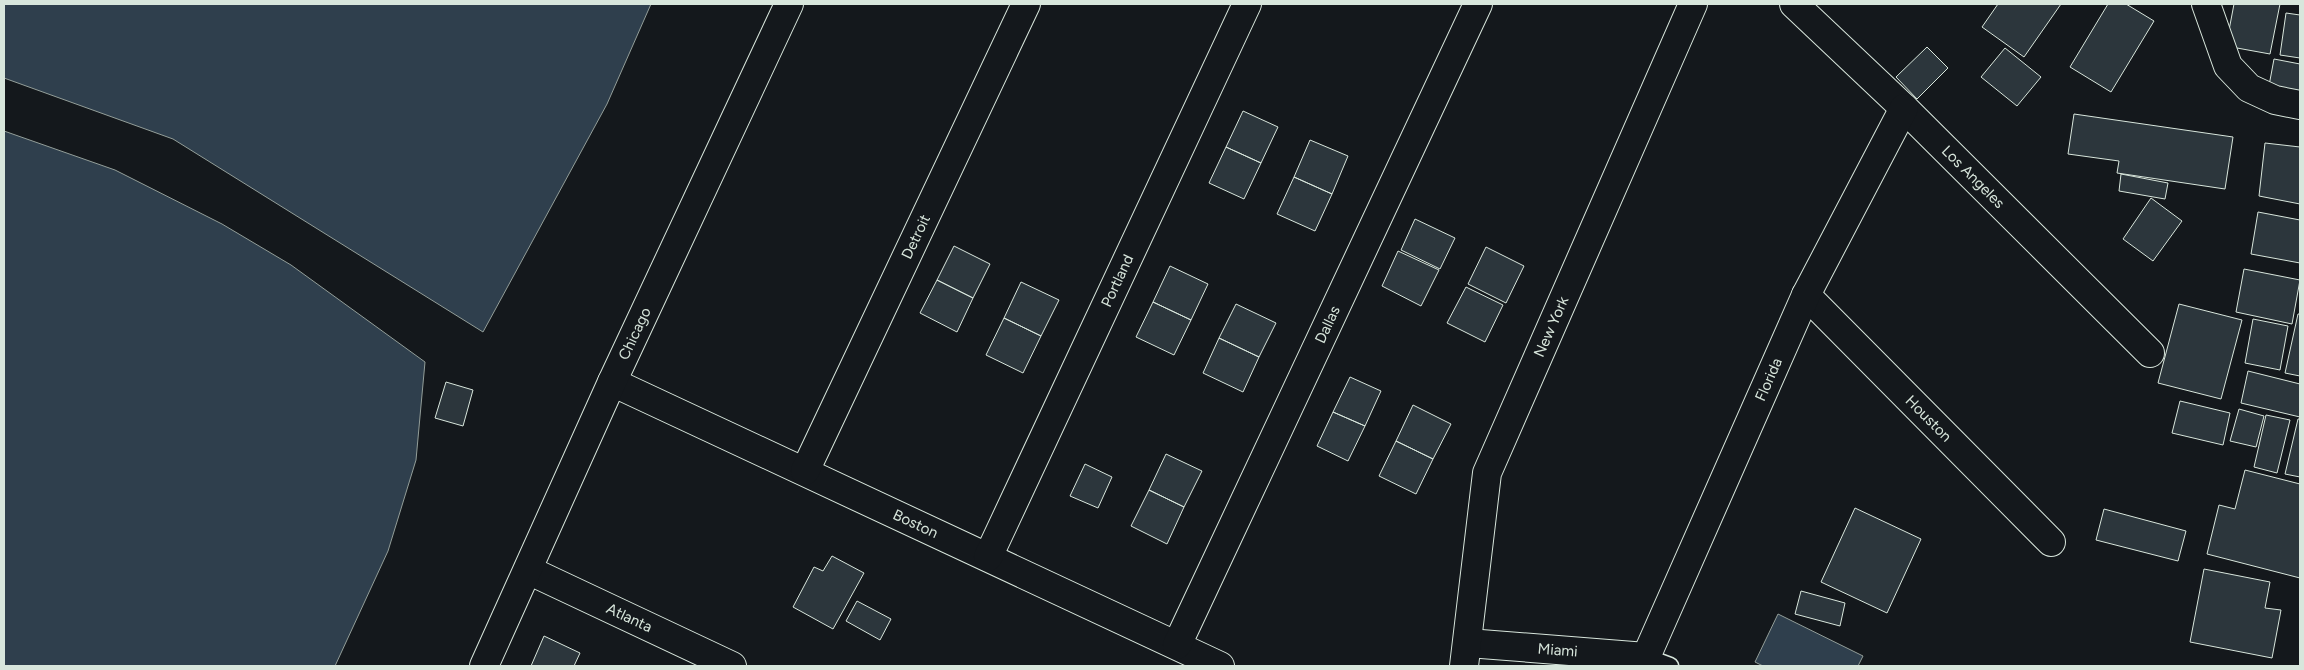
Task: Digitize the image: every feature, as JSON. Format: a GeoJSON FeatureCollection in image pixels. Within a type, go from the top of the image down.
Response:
{"type":"FeatureCollection","features":[{"type":"Feature","properties":{"kind":"street","name":"Chicago"},"geometry":{"type":"LineString","coordinates":[[484,666],[612,382],[789,4]]}},
{"type":"Feature","properties":{"kind":"street","name":"Detroit"},"geometry":{"type":"LineString","coordinates":[[805,471],[1026,4]]}},
{"type":"Feature","properties":{"kind":"street","name":"Portland"},"geometry":{"type":"LineString","coordinates":[[988,557],[1247,4]]}},
{"type":"Feature","properties":{"kind":"street","name":"Dallas"},"geometry":{"type":"LineString","coordinates":[[1177,645],[1478,4]]}},
{"type":"Feature","properties":{"kind":"street","name":"New York"},"geometry":{"type":"LineString","coordinates":[[1466,654],[1487,473],[1693,4]]}},
{"type":"Feature","properties":{"kind":"street","name":"Los Angeles"},"geometry":{"type":"LineString","coordinates":[[1794,4],[1904,108],[2150,352]]}},
{"type":"Feature","properties":{"kind":"street"},"geometry":{"type":"LineString","coordinates":[[2206,4],[2228,66],[2250,88],[2275,100],[2300,105]]}},
{"type":"Feature","properties":{"kind":"street","name":"Florida"},"geometry":{"type":"LineString","coordinates":[[1658,662],[1806,295],[1904,108]]}},
{"type":"Feature","properties":{"kind":"street","name":"Houston"},"geometry":{"type":"LineString","coordinates":[[1806,295],[2051,542]]}},
{"type":"Feature","properties":{"kind":"street","name":"Boston"},"geometry":{"type":"LineString","coordinates":[[612,382],[1220,666]]}},
{"type":"Feature","properties":{"kind":"street","name":"Atlanta"},"geometry":{"type":"LineString","coordinates":[[528,570],[732,666]]}},
{"type":"Feature","properties":{"kind":"street","name":"Miami"},"geometry":{"type":"LineString","coordinates":[[1466,654],[1658,662]]}},
{"type":"Feature","properties":{"kind":"water"},"geometry":{"type":"Polygon","coordinates":[[[4,4],[651,4],[607,104],[483,332],[173,139],[4,78],[4,4]]]}},
{"type":"Feature","properties":{"kind":"water"},"geometry":{"type":"Polygon","coordinates":[[[4,131],[115,170],[222,224],[291,265],[425,362],[416,460],[388,551],[335,666],[4,666],[4,131]]]}},
{"type":"Feature","properties":{"kind":"water"},"geometry":{"type":"Polygon","coordinates":[[[1778,614],[1863,656],[1858,666],[1763,666],[1755,662],[1778,614]]]}},
{"type":"Feature","properties":{"kind":"building"},"geometry":{"type":"Polygon","coordinates":[[[1998,4],[2061,4],[2024,57],[1982,27],[1998,4]]]}},
{"type":"Feature","properties":{"kind":"building"},"geometry":{"type":"Polygon","coordinates":[[[2108,4],[2126,4],[2154,21],[2111,92],[2070,67],[2108,4]]]}},
{"type":"Feature","properties":{"kind":"building"},"geometry":{"type":"Polygon","coordinates":[[[2234,4],[2280,4],[2270,54],[2226,46],[2234,4]]]}},
{"type":"Feature","properties":{"kind":"building"},"geometry":{"type":"Polygon","coordinates":[[[2286,13],[2300,15],[2300,58],[2280,55],[2286,13]]]}},
{"type":"Feature","properties":{"kind":"building"},"geometry":{"type":"Polygon","coordinates":[[[1927,47],[1948,68],[1917,99],[1896,77],[1927,47]]]}},
{"type":"Feature","properties":{"kind":"building"},"geometry":{"type":"Polygon","coordinates":[[[2005,48],[2041,77],[2017,106],[1981,77],[2005,48]]]}},
{"type":"Feature","properties":{"kind":"building"},"geometry":{"type":"Polygon","coordinates":[[[2274,59],[2300,64],[2300,97],[2268,91],[2274,59]]]}},
{"type":"Feature","properties":{"kind":"building"},"geometry":{"type":"Polygon","coordinates":[[[1243,111],[1278,127],[1261,163],[1226,147],[1243,111]]]}},
{"type":"Feature","properties":{"kind":"building"},"geometry":{"type":"Polygon","coordinates":[[[2074,114],[2233,137],[2225,189],[2117,173],[2119,161],[2068,154],[2074,114]]]}},
{"type":"Feature","properties":{"kind":"building"},"geometry":{"type":"Polygon","coordinates":[[[1310,140],[1348,156],[1332,194],[1294,177],[1310,140]]]}},
{"type":"Feature","properties":{"kind":"building"},"geometry":{"type":"Polygon","coordinates":[[[2265,143],[2300,147],[2300,204],[2259,196],[2265,143]]]}},
{"type":"Feature","properties":{"kind":"building"},"geometry":{"type":"Polygon","coordinates":[[[1226,147],[1261,163],[1244,199],[1209,183],[1226,147]]]}},
{"type":"Feature","properties":{"kind":"building"},"geometry":{"type":"Polygon","coordinates":[[[2121,174],[2168,183],[2165,199],[2119,191],[2121,174]]]}},
{"type":"Feature","properties":{"kind":"building"},"geometry":{"type":"Polygon","coordinates":[[[1294,177],[1332,194],[1315,231],[1277,214],[1294,177]]]}},
{"type":"Feature","properties":{"kind":"building"},"geometry":{"type":"Polygon","coordinates":[[[2151,198],[2182,221],[2153,261],[2123,239],[2151,198]]]}},
{"type":"Feature","properties":{"kind":"building"},"geometry":{"type":"Polygon","coordinates":[[[2258,212],[2300,220],[2300,263],[2251,254],[2258,212]]]}},
{"type":"Feature","properties":{"kind":"building"},"geometry":{"type":"Polygon","coordinates":[[[1415,219],[1455,238],[1440,269],[1401,250],[1415,219]]]}},
{"type":"Feature","properties":{"kind":"building"},"geometry":{"type":"Polygon","coordinates":[[[954,246],[990,264],[973,298],[937,280],[954,246]]]}},
{"type":"Feature","properties":{"kind":"building"},"geometry":{"type":"Polygon","coordinates":[[[1486,247],[1524,266],[1506,303],[1468,284],[1486,247]]]}},
{"type":"Feature","properties":{"kind":"building"},"geometry":{"type":"Polygon","coordinates":[[[1398,251],[1439,270],[1421,306],[1382,286],[1398,251]]]}},
{"type":"Feature","properties":{"kind":"building"},"geometry":{"type":"Polygon","coordinates":[[[1170,266],[1208,284],[1191,320],[1153,302],[1170,266]]]}},
{"type":"Feature","properties":{"kind":"building"},"geometry":{"type":"Polygon","coordinates":[[[2244,269],[2300,280],[2292,324],[2236,312],[2244,269]]]}},
{"type":"Feature","properties":{"kind":"building"},"geometry":{"type":"Polygon","coordinates":[[[937,280],[973,298],[957,332],[920,313],[937,280]]]}},
{"type":"Feature","properties":{"kind":"building"},"geometry":{"type":"Polygon","coordinates":[[[1021,282],[1059,300],[1041,336],[1004,318],[1021,282]]]}},
{"type":"Feature","properties":{"kind":"building"},"geometry":{"type":"Polygon","coordinates":[[[1466,287],[1503,305],[1485,342],[1447,323],[1466,287]]]}},
{"type":"Feature","properties":{"kind":"building"},"geometry":{"type":"Polygon","coordinates":[[[1153,302],[1191,320],[1174,355],[1136,337],[1153,302]]]}},
{"type":"Feature","properties":{"kind":"building"},"geometry":{"type":"Polygon","coordinates":[[[1236,304],[1276,323],[1259,357],[1219,338],[1236,304]]]}},
{"type":"Feature","properties":{"kind":"building"},"geometry":{"type":"Polygon","coordinates":[[[2179,304],[2242,320],[2221,399],[2158,383],[2179,304]]]}},
{"type":"Feature","properties":{"kind":"building"},"geometry":{"type":"Polygon","coordinates":[[[2298,314],[2300,314],[2300,376],[2285,373],[2298,314]]]}},
{"type":"Feature","properties":{"kind":"building"},"geometry":{"type":"Polygon","coordinates":[[[1004,318],[1041,336],[1023,373],[986,355],[1004,318]]]}},
{"type":"Feature","properties":{"kind":"building"},"geometry":{"type":"Polygon","coordinates":[[[2253,319],[2288,326],[2280,370],[2245,363],[2253,319]]]}},
{"type":"Feature","properties":{"kind":"building"},"geometry":{"type":"Polygon","coordinates":[[[1219,338],[1259,357],[1243,392],[1203,373],[1219,338]]]}},
{"type":"Feature","properties":{"kind":"building"},"geometry":{"type":"Polygon","coordinates":[[[2248,371],[2300,384],[2300,417],[2241,403],[2248,371]]]}},
{"type":"Feature","properties":{"kind":"building"},"geometry":{"type":"Polygon","coordinates":[[[1350,377],[1381,391],[1365,426],[1333,412],[1350,377]]]}},
{"type":"Feature","properties":{"kind":"building"},"geometry":{"type":"Polygon","coordinates":[[[446,382],[473,390],[463,426],[435,418],[446,382]]]}},
{"type":"Feature","properties":{"kind":"building"},"geometry":{"type":"Polygon","coordinates":[[[2180,401],[2230,413],[2223,445],[2172,433],[2180,401]]]}},
{"type":"Feature","properties":{"kind":"building"},"geometry":{"type":"Polygon","coordinates":[[[1413,405],[1451,424],[1433,459],[1396,441],[1413,405]]]}},
{"type":"Feature","properties":{"kind":"building"},"geometry":{"type":"Polygon","coordinates":[[[2239,409],[2264,416],[2256,447],[2230,441],[2239,409]]]}},
{"type":"Feature","properties":{"kind":"building"},"geometry":{"type":"Polygon","coordinates":[[[1333,412],[1365,426],[1348,461],[1317,446],[1333,412]]]}},
{"type":"Feature","properties":{"kind":"building"},"geometry":{"type":"Polygon","coordinates":[[[2266,415],[2290,420],[2277,473],[2254,467],[2266,415]]]}},
{"type":"Feature","properties":{"kind":"building"},"geometry":{"type":"Polygon","coordinates":[[[2298,419],[2300,419],[2300,477],[2285,474],[2298,419]]]}},
{"type":"Feature","properties":{"kind":"building"},"geometry":{"type":"Polygon","coordinates":[[[1396,441],[1433,459],[1416,494],[1379,476],[1396,441]]]}},
{"type":"Feature","properties":{"kind":"building"},"geometry":{"type":"Polygon","coordinates":[[[1166,454],[1202,471],[1184,507],[1149,490],[1166,454]]]}},
{"type":"Feature","properties":{"kind":"building"},"geometry":{"type":"Polygon","coordinates":[[[1085,464],[1112,477],[1098,508],[1070,496],[1085,464]]]}},
{"type":"Feature","properties":{"kind":"building"},"geometry":{"type":"Polygon","coordinates":[[[2245,470],[2300,484],[2300,578],[2207,554],[2219,505],[2235,509],[2245,470]]]}},
{"type":"Feature","properties":{"kind":"building"},"geometry":{"type":"Polygon","coordinates":[[[1149,490],[1184,507],[1167,544],[1131,526],[1149,490]]]}},
{"type":"Feature","properties":{"kind":"building"},"geometry":{"type":"Polygon","coordinates":[[[1855,508],[1921,539],[1887,613],[1821,582],[1855,508]]]}},
{"type":"Feature","properties":{"kind":"building"},"geometry":{"type":"Polygon","coordinates":[[[2104,509],[2186,531],[2178,561],[2096,540],[2104,509]]]}},
{"type":"Feature","properties":{"kind":"building"},"geometry":{"type":"Polygon","coordinates":[[[832,556],[864,573],[833,629],[793,607],[814,567],[823,571],[832,556]]]}},
{"type":"Feature","properties":{"kind":"building"},"geometry":{"type":"Polygon","coordinates":[[[2204,569],[2270,582],[2265,608],[2281,610],[2272,658],[2190,642],[2204,569]]]}},
{"type":"Feature","properties":{"kind":"building"},"geometry":{"type":"Polygon","coordinates":[[[1801,591],[1845,603],[1840,626],[1795,614],[1801,591]]]}},
{"type":"Feature","properties":{"kind":"building"},"geometry":{"type":"Polygon","coordinates":[[[857,601],[891,619],[880,640],[846,621],[857,601]]]}},
{"type":"Feature","properties":{"kind":"building"},"geometry":{"type":"Polygon","coordinates":[[[544,636],[580,653],[574,666],[531,666],[544,636]]]}}]}
